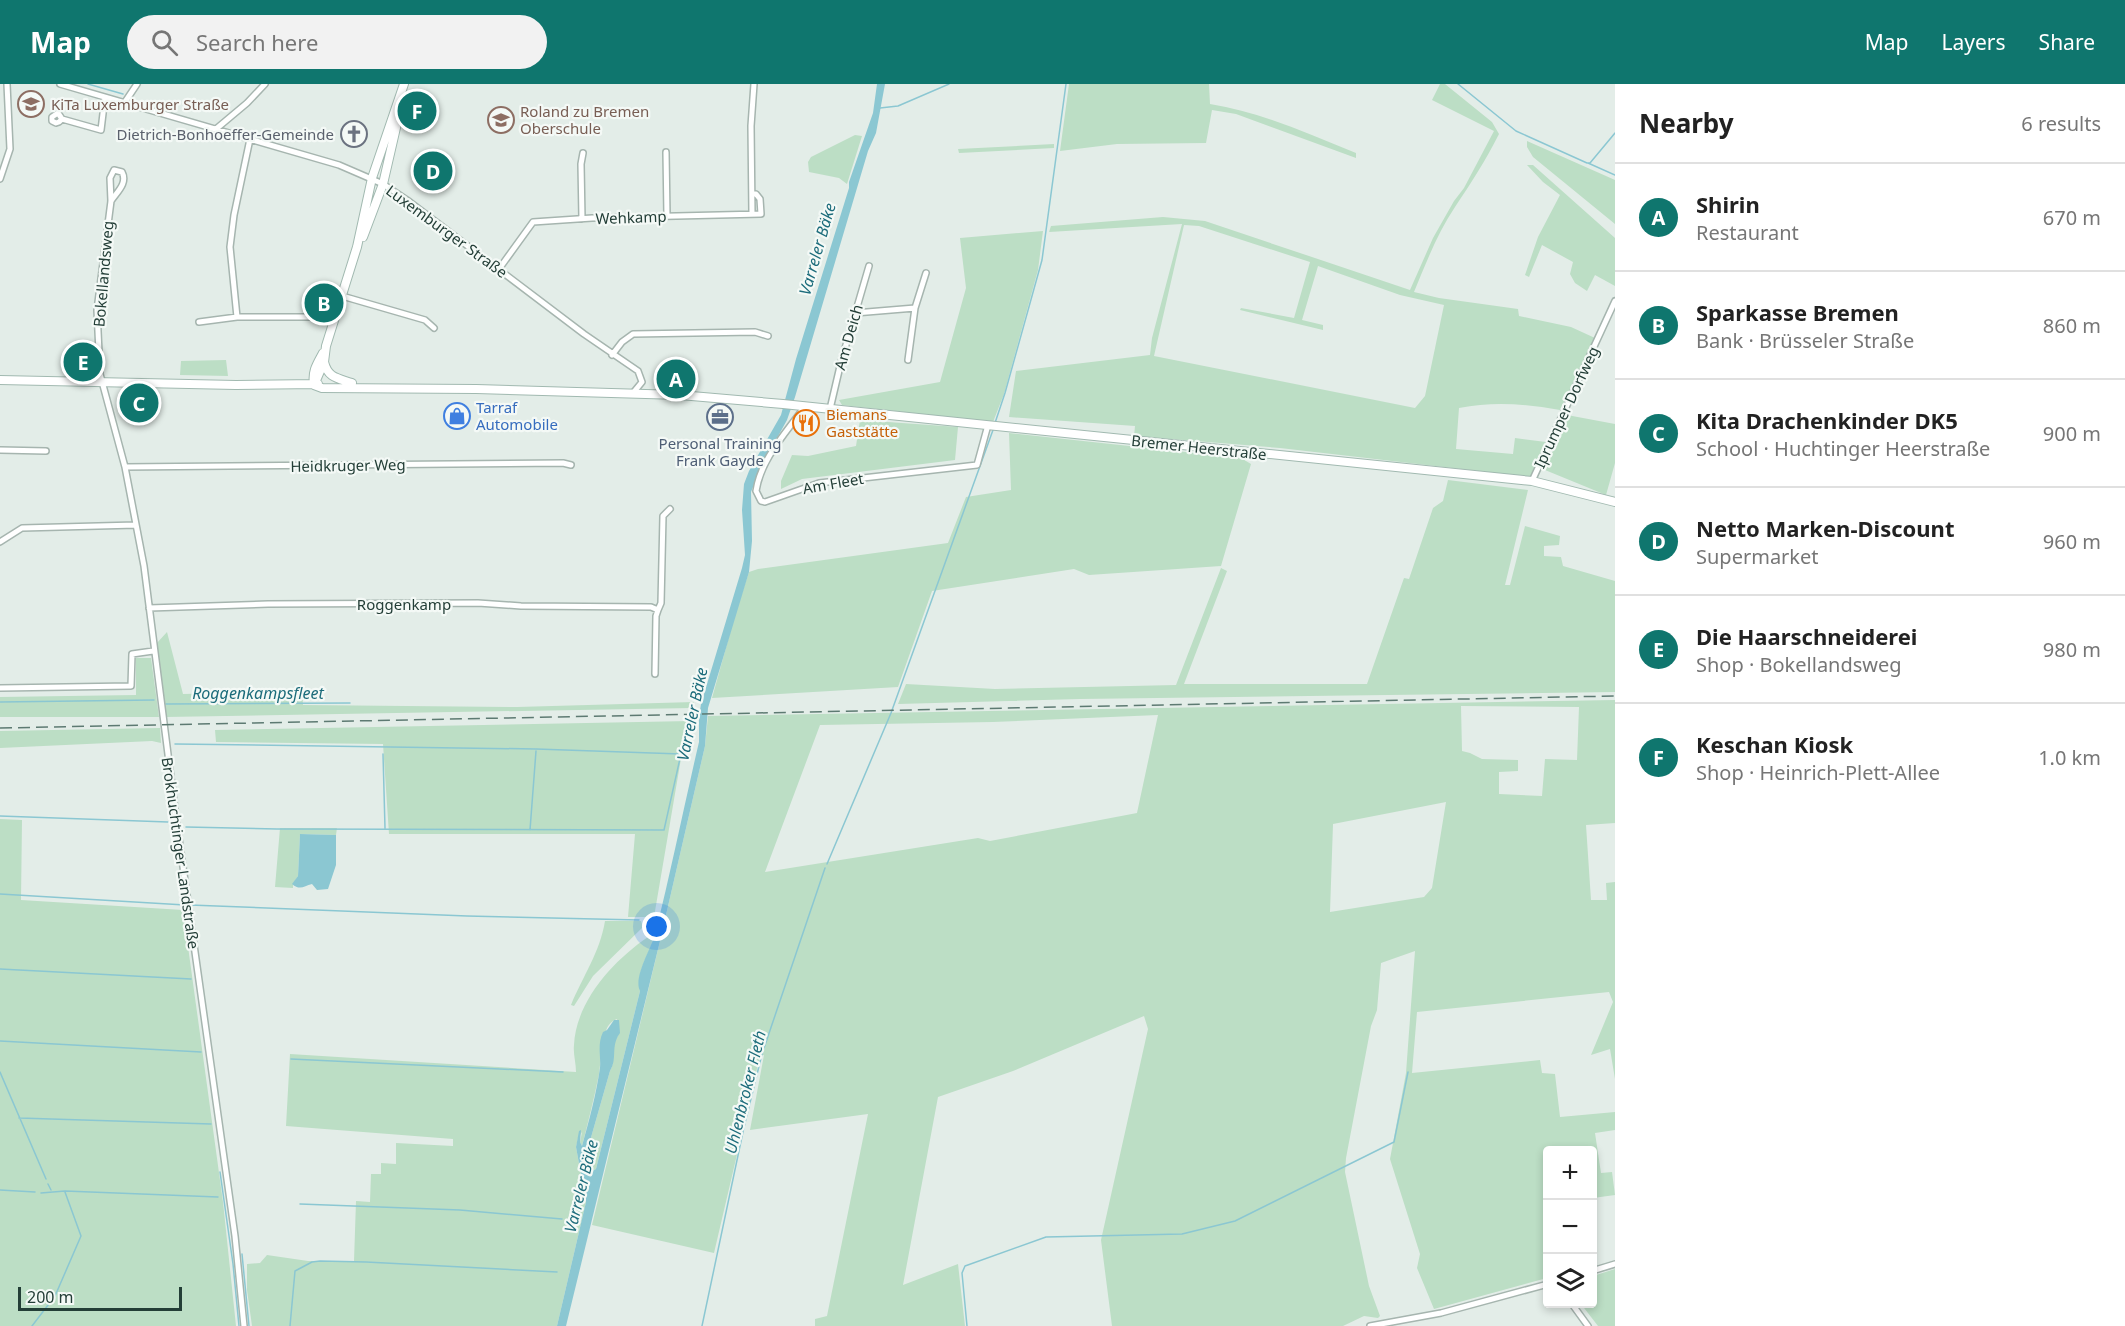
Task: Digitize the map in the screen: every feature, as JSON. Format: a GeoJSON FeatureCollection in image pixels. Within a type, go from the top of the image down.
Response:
{"type":"FeatureCollection","features":[{"type":"Feature","properties":{"kind":"main road"},"geometry":{"type":"LineString","coordinates":[[314,385],[315,368],[336,317],[357,247],[372,178],[404,84]]}},
{"type":"Feature","properties":{"kind":"main road"},"geometry":{"type":"LineString","coordinates":[[357,247],[383,184],[396,130],[400,100]]}},
{"type":"Feature","properties":{"kind":"main road"},"geometry":{"type":"LineString","coordinates":[[314,385],[324,362],[326,346]]}},
{"type":"Feature","properties":{"kind":"main road"},"geometry":{"type":"LineString","coordinates":[[324,362],[328,374],[335,379],[394,388]]}},
{"type":"Feature","properties":{"kind":"main road"},"geometry":{"type":"LineString","coordinates":[[294,385],[315,368]]}},
{"type":"Feature","properties":{"kind":"main road"},"geometry":{"type":"LineString","coordinates":[[0,380],[294,385],[352,383]]}},
{"type":"Feature","properties":{"kind":"main road"},"geometry":{"type":"LineString","coordinates":[[314,385],[322,388],[394,388]]}},
{"type":"Feature","properties":{"kind":"main road","name":"Bremer Heerstraße"},"geometry":{"type":"LineString","coordinates":[[394,388],[633,393],[805,406],[1532,481],[1615,502]]}},
{"type":"Feature","properties":{"kind":"street"},"geometry":{"type":"LineString","coordinates":[[0,179],[10,149],[7,84]]}},
{"type":"Feature","properties":{"kind":"street","name":"Luxemburger Straße"},"geometry":{"type":"LineString","coordinates":[[60,84],[339,165],[372,178],[612,355],[638,371],[642,382],[633,393]]}},
{"type":"Feature","properties":{"kind":"street"},"geometry":{"type":"LineString","coordinates":[[125,102],[137,84]]}},
{"type":"Feature","properties":{"kind":"street"},"geometry":{"type":"LineString","coordinates":[[216,129],[247,103],[265,84]]}},
{"type":"Feature","properties":{"kind":"street"},"geometry":{"type":"LineString","coordinates":[[752,194],[756,194],[760,199],[761,214],[752,214],[751,126],[754,84]]}},
{"type":"Feature","properties":{"kind":"street"},"geometry":{"type":"LineString","coordinates":[[62,119],[101,130],[105,97]]}},
{"type":"Feature","properties":{"kind":"street"},"geometry":{"type":"LineString","coordinates":[[237,317],[231,238],[250,139]]}},
{"type":"Feature","properties":{"kind":"street"},"geometry":{"type":"LineString","coordinates":[[666,152],[667,216]]}},
{"type":"Feature","properties":{"kind":"street"},"geometry":{"type":"LineString","coordinates":[[582,219],[581,164],[583,153]]}},
{"type":"Feature","properties":{"kind":"street","name":"Bokellandsweg"},"geometry":{"type":"LineString","coordinates":[[104,382],[100,374],[97,325],[111,201],[111,178],[114,170],[122,172],[124,183],[111,201]]}},
{"type":"Feature","properties":{"kind":"street","name":"Wehkamp"},"geometry":{"type":"LineString","coordinates":[[498,269],[533,222],[752,214]]}},
{"type":"Feature","properties":{"kind":"street","name":"Am Deich"},"geometry":{"type":"LineString","coordinates":[[830,409],[869,266]]}},
{"type":"Feature","properties":{"kind":"street"},"geometry":{"type":"LineString","coordinates":[[908,360],[915,308],[926,273]]}},
{"type":"Feature","properties":{"kind":"street"},"geometry":{"type":"LineString","coordinates":[[342,296],[425,320],[434,328]]}},
{"type":"Feature","properties":{"kind":"street","name":"Iprumper Dorfweg"},"geometry":{"type":"LineString","coordinates":[[1532,481],[1615,301]]}},
{"type":"Feature","properties":{"kind":"street"},"geometry":{"type":"LineString","coordinates":[[855,313],[915,308]]}},
{"type":"Feature","properties":{"kind":"street"},"geometry":{"type":"LineString","coordinates":[[199,321],[237,317],[336,317]]}},
{"type":"Feature","properties":{"kind":"street"},"geometry":{"type":"LineString","coordinates":[[612,355],[622,342],[633,334],[755,332],[768,336]]}},
{"type":"Feature","properties":{"kind":"street","name":"Brokhuchtinger Landstraße"},"geometry":{"type":"LineString","coordinates":[[104,382],[125,467],[149,608],[153,651],[235,1236],[244,1326]]}},
{"type":"Feature","properties":{"kind":"street","name":"Am Fleet"},"geometry":{"type":"LineString","coordinates":[[805,406],[784,431],[763,471],[756,491],[761,501],[765,502],[819,483],[977,465],[992,425]]}},
{"type":"Feature","properties":{"kind":"street"},"geometry":{"type":"LineString","coordinates":[[0,450],[46,451]]}},
{"type":"Feature","properties":{"kind":"street","name":"Heidkruger Weg"},"geometry":{"type":"LineString","coordinates":[[125,467],[563,463],[571,465]]}},
{"type":"Feature","properties":{"kind":"street"},"geometry":{"type":"LineString","coordinates":[[655,674],[656,616],[661,603],[663,516],[670,509]]}},
{"type":"Feature","properties":{"kind":"street"},"geometry":{"type":"LineString","coordinates":[[0,542],[22,528],[136,525]]}},
{"type":"Feature","properties":{"kind":"street","name":"Roggenkamp"},"geometry":{"type":"LineString","coordinates":[[149,608],[268,604],[478,603],[521,606],[651,607],[658,610]]}},
{"type":"Feature","properties":{"kind":"street"},"geometry":{"type":"LineString","coordinates":[[0,688],[131,686],[132,654],[153,651]]}},
{"type":"Feature","properties":{"kind":"street"},"geometry":{"type":"LineString","coordinates":[[1597,1270],[1615,1264]]}},
{"type":"Feature","properties":{"kind":"street"},"geometry":{"type":"LineString","coordinates":[[1370,1326],[1441,1313],[1543,1285]]}},
{"type":"Feature","properties":{"kind":"street"},"geometry":{"type":"LineString","coordinates":[[1575,1308],[1587,1326]]}},
{"type":"Feature","properties":{"kind":"green space"},"geometry":{"type":"Polygon","coordinates":[[[1069,84],[1209,84],[1210,104],[1248,112],[1284,124],[1356,153],[1356,158],[1236,114],[1212,110],[1206,143],[1117,144],[1060,151],[1069,84]]]}},
{"type":"Feature","properties":{"kind":"green space"},"geometry":{"type":"Polygon","coordinates":[[[1440,84],[1445,84],[1492,122],[1499,134],[1443,227],[1414,292],[1439,298],[1518,309],[1519,316],[1571,327],[1595,338],[1560,410],[1510,404],[1459,408],[1456,449],[1513,454],[1515,438],[1546,442],[1530,477],[1280,448],[1134,436],[1135,426],[1009,417],[1016,371],[1150,355],[1152,338],[1182,224],[1049,232],[1051,226],[1163,217],[1205,221],[1410,290],[1433,238],[1464,188],[1494,131],[1432,100],[1440,84]],[[1184,225],[1154,356],[1415,408],[1425,396],[1444,305],[1400,295],[1318,266],[1302,320],[1323,325],[1323,330],[1240,310],[1241,308],[1294,318],[1310,262],[1199,226],[1184,225]]]}},
{"type":"Feature","properties":{"kind":"green space"},"geometry":{"type":"Polygon","coordinates":[[[855,135],[862,136],[847,184],[839,178],[809,172],[808,162],[811,157],[855,135]]]}},
{"type":"Feature","properties":{"kind":"green space"},"geometry":{"type":"Polygon","coordinates":[[[1527,141],[1615,180],[1615,224],[1533,157],[1527,147],[1527,141]]]}},
{"type":"Feature","properties":{"kind":"green space"},"geometry":{"type":"Polygon","coordinates":[[[1054,144],[1054,148],[959,153],[958,149],[1054,144]]]}},
{"type":"Feature","properties":{"kind":"green space"},"geometry":{"type":"Polygon","coordinates":[[[1527,165],[1533,165],[1615,238],[1615,286],[1595,275],[1587,291],[1575,283],[1570,274],[1573,262],[1542,245],[1529,277],[1525,275],[1538,237],[1560,195],[1543,182],[1527,165]]]}},
{"type":"Feature","properties":{"kind":"green space"},"geometry":{"type":"Polygon","coordinates":[[[1043,231],[1038,270],[1004,394],[993,422],[842,405],[839,400],[940,382],[966,288],[960,238],[1043,231]]]}},
{"type":"Feature","properties":{"kind":"green space"},"geometry":{"type":"Polygon","coordinates":[[[226,360],[228,376],[180,375],[181,361],[226,360]]]}},
{"type":"Feature","properties":{"kind":"green space"},"geometry":{"type":"Polygon","coordinates":[[[1567,415],[1615,424],[1615,463],[1606,495],[1545,470],[1567,415]]]}},
{"type":"Feature","properties":{"kind":"green space"},"geometry":{"type":"Polygon","coordinates":[[[860,420],[958,427],[955,460],[802,479],[781,489],[781,481],[792,455],[808,456],[856,446],[860,420]]]}},
{"type":"Feature","properties":{"kind":"green space"},"geometry":{"type":"Polygon","coordinates":[[[1009,433],[1241,458],[1251,464],[1221,566],[1089,575],[1074,569],[932,591],[898,687],[712,698],[749,572],[948,543],[966,497],[1011,490],[1009,433]]]}},
{"type":"Feature","properties":{"kind":"green space"},"geometry":{"type":"Polygon","coordinates":[[[1448,480],[1528,490],[1505,585],[1510,585],[1525,526],[1560,536],[1559,545],[1544,546],[1544,556],[1561,557],[1563,566],[1615,581],[1615,692],[1080,699],[898,704],[906,684],[995,689],[1176,685],[1221,568],[1227,571],[1184,684],[1367,684],[1404,578],[1409,579],[1433,508],[1443,501],[1448,480]]]}},
{"type":"Feature","properties":{"kind":"green space"},"geometry":{"type":"Polygon","coordinates":[[[167,632],[183,694],[302,691],[303,705],[517,707],[694,702],[692,708],[166,717],[156,644],[167,632]]]}},
{"type":"Feature","properties":{"kind":"green space"},"geometry":{"type":"Polygon","coordinates":[[[136,658],[151,658],[159,717],[0,717],[0,697],[136,695],[136,658]]]}},
{"type":"Feature","properties":{"kind":"green space"},"geometry":{"type":"Polygon","coordinates":[[[1615,700],[1615,823],[1586,825],[1591,900],[1607,900],[1606,883],[1615,882],[1615,1079],[1610,1049],[1591,1055],[1613,1002],[1609,992],[1417,1012],[1412,1073],[1540,1060],[1542,1073],[1555,1074],[1560,1117],[1615,1112],[1615,1130],[1595,1133],[1597,1146],[1543,1146],[1543,1279],[1434,1309],[1417,1268],[1420,1254],[1390,1159],[1406,1073],[1415,951],[1381,963],[1377,1010],[1371,1026],[1346,1158],[1345,1172],[1369,1286],[1380,1316],[1378,1318],[1364,1316],[1343,1326],[1112,1326],[1101,1240],[1148,1029],[1144,1016],[1013,1071],[938,1097],[903,1285],[958,1264],[965,1326],[815,1326],[815,1319],[827,1316],[868,1114],[750,1130],[764,1055],[760,1056],[714,1253],[592,1225],[705,746],[708,716],[1615,700]],[[1461,706],[1462,751],[1482,759],[1518,760],[1518,771],[1499,772],[1499,794],[1542,796],[1545,759],[1577,760],[1579,707],[1461,706]],[[1158,715],[993,722],[820,725],[765,872],[978,838],[990,841],[1137,813],[1158,715]],[[1446,802],[1333,824],[1330,912],[1424,897],[1432,888],[1446,802]]]}},
{"type":"Feature","properties":{"kind":"green space"},"geometry":{"type":"Polygon","coordinates":[[[691,721],[685,735],[654,917],[628,917],[635,834],[389,834],[383,744],[216,742],[215,730],[691,721]]]}},
{"type":"Feature","properties":{"kind":"green space"},"geometry":{"type":"Polygon","coordinates":[[[160,728],[161,743],[152,741],[0,748],[0,731],[160,728]]]}},
{"type":"Feature","properties":{"kind":"green space"},"geometry":{"type":"Polygon","coordinates":[[[0,819],[22,820],[21,900],[183,910],[223,1202],[236,1326],[0,1326],[0,819]]]}},
{"type":"Feature","properties":{"kind":"green space"},"geometry":{"type":"Polygon","coordinates":[[[280,828],[337,828],[336,835],[300,834],[298,876],[293,888],[275,887],[280,828]]]}},
{"type":"Feature","properties":{"kind":"green space"},"geometry":{"type":"Polygon","coordinates":[[[605,921],[641,921],[643,927],[593,976],[574,1006],[571,1005],[595,954],[605,921]]]}},
{"type":"Feature","properties":{"kind":"green space"},"geometry":{"type":"Polygon","coordinates":[[[648,937],[653,941],[641,972],[640,991],[596,1169],[592,1171],[586,1163],[586,1155],[613,1062],[614,1044],[618,1036],[617,1019],[610,1023],[605,1034],[599,1074],[582,1146],[580,1142],[582,1132],[578,1138],[576,1147],[586,1202],[557,1326],[252,1326],[247,1290],[247,1264],[260,1263],[267,1255],[308,1261],[354,1261],[356,1201],[370,1202],[371,1174],[381,1174],[381,1163],[396,1164],[396,1143],[453,1146],[453,1139],[286,1126],[290,1054],[576,1072],[574,1048],[576,1029],[589,998],[622,957],[648,937]]]}},
{"type":"Feature","properties":{"kind":"green space"},"geometry":{"type":"Polygon","coordinates":[[[1597,1146],[1601,1173],[1612,1172],[1615,1195],[1597,1197],[1597,1146]]]}},
{"type":"Feature","properties":{"kind":"green space"},"geometry":{"type":"Polygon","coordinates":[[[1615,1269],[1615,1326],[1598,1326],[1584,1308],[1597,1308],[1597,1275],[1615,1269]]]}},
{"type":"Feature","properties":{"kind":"water"},"geometry":{"type":"Polygon","coordinates":[[[877,84],[885,84],[876,133],[868,151],[795,397],[787,420],[761,467],[751,492],[752,541],[749,572],[708,708],[705,746],[566,1326],[557,1326],[586,1202],[576,1147],[581,1130],[582,1146],[594,1098],[600,1068],[601,1037],[614,1020],[619,1020],[620,1033],[615,1043],[614,1062],[586,1155],[586,1164],[592,1171],[596,1169],[640,991],[638,985],[641,971],[655,935],[667,887],[699,742],[701,704],[745,555],[742,510],[744,484],[781,415],[849,182],[873,113],[877,84]]]}},
{"type":"Feature","properties":{"kind":"water"},"geometry":{"type":"Polygon","coordinates":[[[300,834],[336,835],[336,865],[328,889],[317,890],[312,884],[300,888],[292,884],[298,876],[300,834]]]}},
{"type":"Feature","properties":{"kind":"waterway"},"geometry":{"type":"LineString","coordinates":[[88,84],[123,94]]}},
{"type":"Feature","properties":{"kind":"waterway"},"geometry":{"type":"LineString","coordinates":[[880,108],[898,106],[949,84]]}},
{"type":"Feature","properties":{"kind":"waterway"},"geometry":{"type":"LineString","coordinates":[[995,423],[1042,260],[1066,84]]}},
{"type":"Feature","properties":{"kind":"waterway"},"geometry":{"type":"LineString","coordinates":[[1458,84],[1516,131],[1587,163],[1590,163],[1615,133]]}},
{"type":"Feature","properties":{"kind":"waterway"},"geometry":{"type":"LineString","coordinates":[[1588,163],[1615,175]]}},
{"type":"Feature","properties":{"kind":"waterway"},"geometry":{"type":"LineString","coordinates":[[827,864],[891,713],[993,430]]}},
{"type":"Feature","properties":{"kind":"waterway","name":"Roggenkampsfleet"},"geometry":{"type":"LineString","coordinates":[[0,702],[154,700]]}},
{"type":"Feature","properties":{"kind":"waterway","name":"Roggenkampsfleet"},"geometry":{"type":"LineString","coordinates":[[166,704],[350,703]]}},
{"type":"Feature","properties":{"kind":"waterway","name":"Varreler Bäke"},"geometry":{"type":"LineString","coordinates":[[175,744],[536,749],[681,754],[664,830],[186,827]]}},
{"type":"Feature","properties":{"kind":"waterway"},"geometry":{"type":"LineString","coordinates":[[530,830],[536,751]]}},
{"type":"Feature","properties":{"kind":"waterway"},"geometry":{"type":"LineString","coordinates":[[383,754],[385,828]]}},
{"type":"Feature","properties":{"kind":"waterway"},"geometry":{"type":"LineString","coordinates":[[0,816],[168,822]]}},
{"type":"Feature","properties":{"kind":"waterway","name":"Uhlenbroker Fleth"},"geometry":{"type":"LineString","coordinates":[[702,1326],[744,1127],[762,1054],[825,868]]}},
{"type":"Feature","properties":{"kind":"waterway"},"geometry":{"type":"LineString","coordinates":[[0,894],[185,905]]}},
{"type":"Feature","properties":{"kind":"waterway"},"geometry":{"type":"LineString","coordinates":[[190,905],[639,920]]}},
{"type":"Feature","properties":{"kind":"waterway"},"geometry":{"type":"LineString","coordinates":[[0,969],[191,979]]}},
{"type":"Feature","properties":{"kind":"waterway"},"geometry":{"type":"LineString","coordinates":[[0,1041],[201,1052]]}},
{"type":"Feature","properties":{"kind":"waterway"},"geometry":{"type":"LineString","coordinates":[[291,1059],[563,1072]]}},
{"type":"Feature","properties":{"kind":"waterway"},"geometry":{"type":"LineString","coordinates":[[0,1072],[46,1179]]}},
{"type":"Feature","properties":{"kind":"waterway"},"geometry":{"type":"LineString","coordinates":[[967,1326],[962,1273],[965,1266],[1046,1237],[1182,1234],[1235,1221],[1394,1142],[1408,1072]]}},
{"type":"Feature","properties":{"kind":"waterway"},"geometry":{"type":"LineString","coordinates":[[19,1118],[211,1124]]}},
{"type":"Feature","properties":{"kind":"waterway"},"geometry":{"type":"LineString","coordinates":[[220,1172],[239,1326]]}},
{"type":"Feature","properties":{"kind":"waterway"},"geometry":{"type":"LineString","coordinates":[[48,1184],[51,1190]]}},
{"type":"Feature","properties":{"kind":"waterway"},"geometry":{"type":"LineString","coordinates":[[0,1190],[35,1192]]}},
{"type":"Feature","properties":{"kind":"waterway"},"geometry":{"type":"LineString","coordinates":[[41,1193],[65,1191],[218,1197]]}},
{"type":"Feature","properties":{"kind":"waterway"},"geometry":{"type":"LineString","coordinates":[[32,1326],[55,1296],[81,1236],[65,1192]]}},
{"type":"Feature","properties":{"kind":"waterway","name":"Varreler Bäke"},"geometry":{"type":"LineString","coordinates":[[300,1204],[460,1210],[562,1219]]}},
{"type":"Feature","properties":{"kind":"waterway"},"geometry":{"type":"LineString","coordinates":[[242,1254],[249,1326]]}},
{"type":"Feature","properties":{"kind":"waterway"},"geometry":{"type":"LineString","coordinates":[[290,1326],[295,1271],[312,1262],[366,1262],[557,1272]]}},
{"type":"Feature","properties":{"kind":"railway"},"geometry":{"type":"LineString","coordinates":[[0,728],[1615,696]]}},
{"type":"Feature","properties":{"kind":"place","name":"KiTa Luxemburger Straße"},"geometry":{"type":"Point","coordinates":[31,104]}},
{"type":"Feature","properties":{"kind":"place","name":"Keschan Kiosk"},"geometry":{"type":"Point","coordinates":[417,111]}},
{"type":"Feature","properties":{"kind":"place","name":"Roland zu Bremen Oberschule"},"geometry":{"type":"Point","coordinates":[501,120]}},
{"type":"Feature","properties":{"kind":"place","name":"Dietrich-Bonhoeffer-Gemeinde"},"geometry":{"type":"Point","coordinates":[354,134]}},
{"type":"Feature","properties":{"kind":"place","name":"Netto Marken-Discount"},"geometry":{"type":"Point","coordinates":[433,171]}},
{"type":"Feature","properties":{"kind":"place","name":"Sparkasse Bremen"},"geometry":{"type":"Point","coordinates":[324,303]}},
{"type":"Feature","properties":{"kind":"place","name":"Die Haarschneiderei"},"geometry":{"type":"Point","coordinates":[83,362]}},
{"type":"Feature","properties":{"kind":"place","name":"Shirin"},"geometry":{"type":"Point","coordinates":[676,379]}},
{"type":"Feature","properties":{"kind":"place","name":"Kita Drachenkinder DK5"},"geometry":{"type":"Point","coordinates":[139,403]}},
{"type":"Feature","properties":{"kind":"place","name":"Tarraf Automobile"},"geometry":{"type":"Point","coordinates":[457,416]}},
{"type":"Feature","properties":{"kind":"place","name":"Personal Training Frank Gayde"},"geometry":{"type":"Point","coordinates":[720,417]}},
{"type":"Feature","properties":{"kind":"place","name":"Biemans Gaststätte"},"geometry":{"type":"Point","coordinates":[806,423]}}]}
